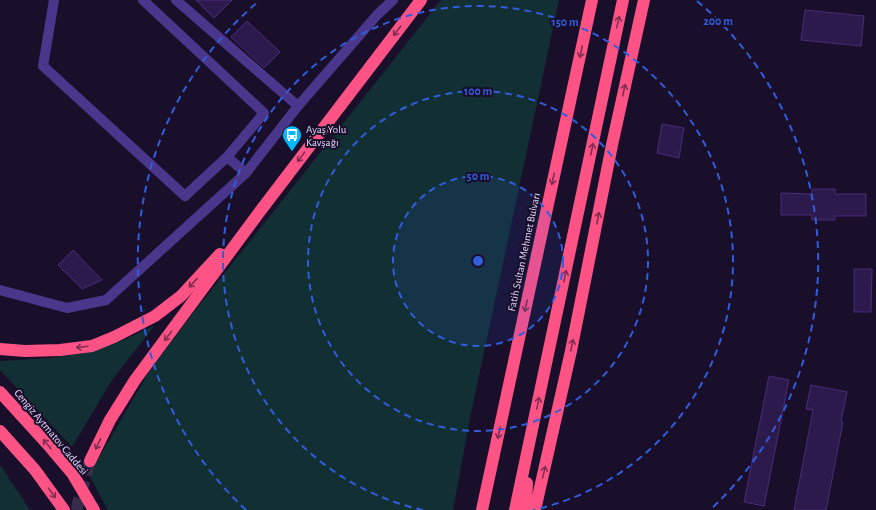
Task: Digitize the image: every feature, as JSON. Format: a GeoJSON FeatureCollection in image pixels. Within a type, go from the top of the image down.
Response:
{"type":"FeatureCollection","features":[{"type":"Feature","properties":{"kind":"highway"},"geometry":{"type":"LineString","coordinates":[[90,461],[110,420],[135,380],[258,214],[421,0]]}},
{"type":"Feature","properties":{"kind":"highway","name":"Fatih Sultan Mehmet Bulvarı"},"geometry":{"type":"LineString","coordinates":[[482,510],[592,0]]}},
{"type":"Feature","properties":{"kind":"highway"},"geometry":{"type":"LineString","coordinates":[[515,510],[623,0]]}},
{"type":"Feature","properties":{"kind":"highway"},"geometry":{"type":"LineString","coordinates":[[535,510],[571,351],[612,145],[644,0]]}},
{"type":"Feature","properties":{"kind":"highway"},"geometry":{"type":"LineString","coordinates":[[0,349],[25,351],[60,350],[92,346],[136,326],[155,316],[181,296],[258,214]]}},
{"type":"Feature","properties":{"kind":"highway","name":"Cengiz Aytmatov Caddesi"},"geometry":{"type":"LineString","coordinates":[[0,392],[72,473],[94,510]]}},
{"type":"Feature","properties":{"kind":"highway"},"geometry":{"type":"LineString","coordinates":[[0,431],[35,470],[64,510]]}},
{"type":"Feature","properties":{"kind":"highway"},"geometry":{"type":"LineString","coordinates":[[526,510],[528,448]]}},
{"type":"Feature","properties":{"kind":"street"},"geometry":{"type":"LineString","coordinates":[[54,0],[43,66],[185,196],[227,157],[264,113],[143,0]]}},
{"type":"Feature","properties":{"kind":"street"},"geometry":{"type":"LineString","coordinates":[[176,0],[298,106]]}},
{"type":"Feature","properties":{"kind":"street"},"geometry":{"type":"LineString","coordinates":[[0,290],[68,308],[106,300],[246,174],[298,106],[377,15],[393,0]]}},
{"type":"Feature","properties":{"kind":"street"},"geometry":{"type":"LineString","coordinates":[[227,157],[246,174]]}},
{"type":"Feature","properties":{"kind":"green space"},"geometry":{"type":"Polygon","coordinates":[[[441,0],[559,0],[470,418],[453,510],[108,510],[89,475],[150,370],[197,308],[441,0]]]}},
{"type":"Feature","properties":{"kind":"green space"},"geometry":{"type":"Polygon","coordinates":[[[155,325],[112,380],[72,447],[0,370],[0,361],[51,358],[77,354],[104,347],[155,325]]]}},
{"type":"Feature","properties":{"kind":"green space"},"geometry":{"type":"Polygon","coordinates":[[[0,465],[30,510],[0,510],[0,465]]]}},
{"type":"Feature","properties":{"kind":"building"},"geometry":{"type":"Polygon","coordinates":[[[196,0],[232,0],[214,18],[196,0]]]}},
{"type":"Feature","properties":{"kind":"building"},"geometry":{"type":"Polygon","coordinates":[[[805,10],[864,16],[861,46],[801,40],[805,10]]]}},
{"type":"Feature","properties":{"kind":"building"},"geometry":{"type":"Polygon","coordinates":[[[247,21],[280,52],[264,68],[231,37],[247,21]]]}},
{"type":"Feature","properties":{"kind":"building"},"geometry":{"type":"Polygon","coordinates":[[[662,124],[684,128],[679,158],[657,153],[662,124]]]}},
{"type":"Feature","properties":{"kind":"building"},"geometry":{"type":"Polygon","coordinates":[[[812,189],[835,189],[835,194],[866,194],[866,216],[835,216],[835,220],[812,220],[812,215],[781,215],[781,193],[812,194],[812,189]]]}},
{"type":"Feature","properties":{"kind":"building"},"geometry":{"type":"Polygon","coordinates":[[[73,250],[102,280],[82,289],[58,265],[73,250]]]}},
{"type":"Feature","properties":{"kind":"building"},"geometry":{"type":"Polygon","coordinates":[[[854,269],[872,269],[871,312],[854,312],[854,269]]]}},
{"type":"Feature","properties":{"kind":"building"},"geometry":{"type":"Polygon","coordinates":[[[769,376],[789,380],[764,506],[744,502],[769,376]]]}},
{"type":"Feature","properties":{"kind":"building"},"geometry":{"type":"Polygon","coordinates":[[[811,385],[847,392],[841,422],[843,422],[826,510],[794,510],[813,410],[806,409],[811,385]]]}},
{"type":"Feature","properties":{"kind":"tunnel"},"geometry":{"type":"LineString","coordinates":[[77,510],[90,461]]}},
{"type":"Feature","properties":{"kind":"place","name":"Ayaş Yolu Kavşağı"},"geometry":{"type":"Point","coordinates":[292,152]}}]}
